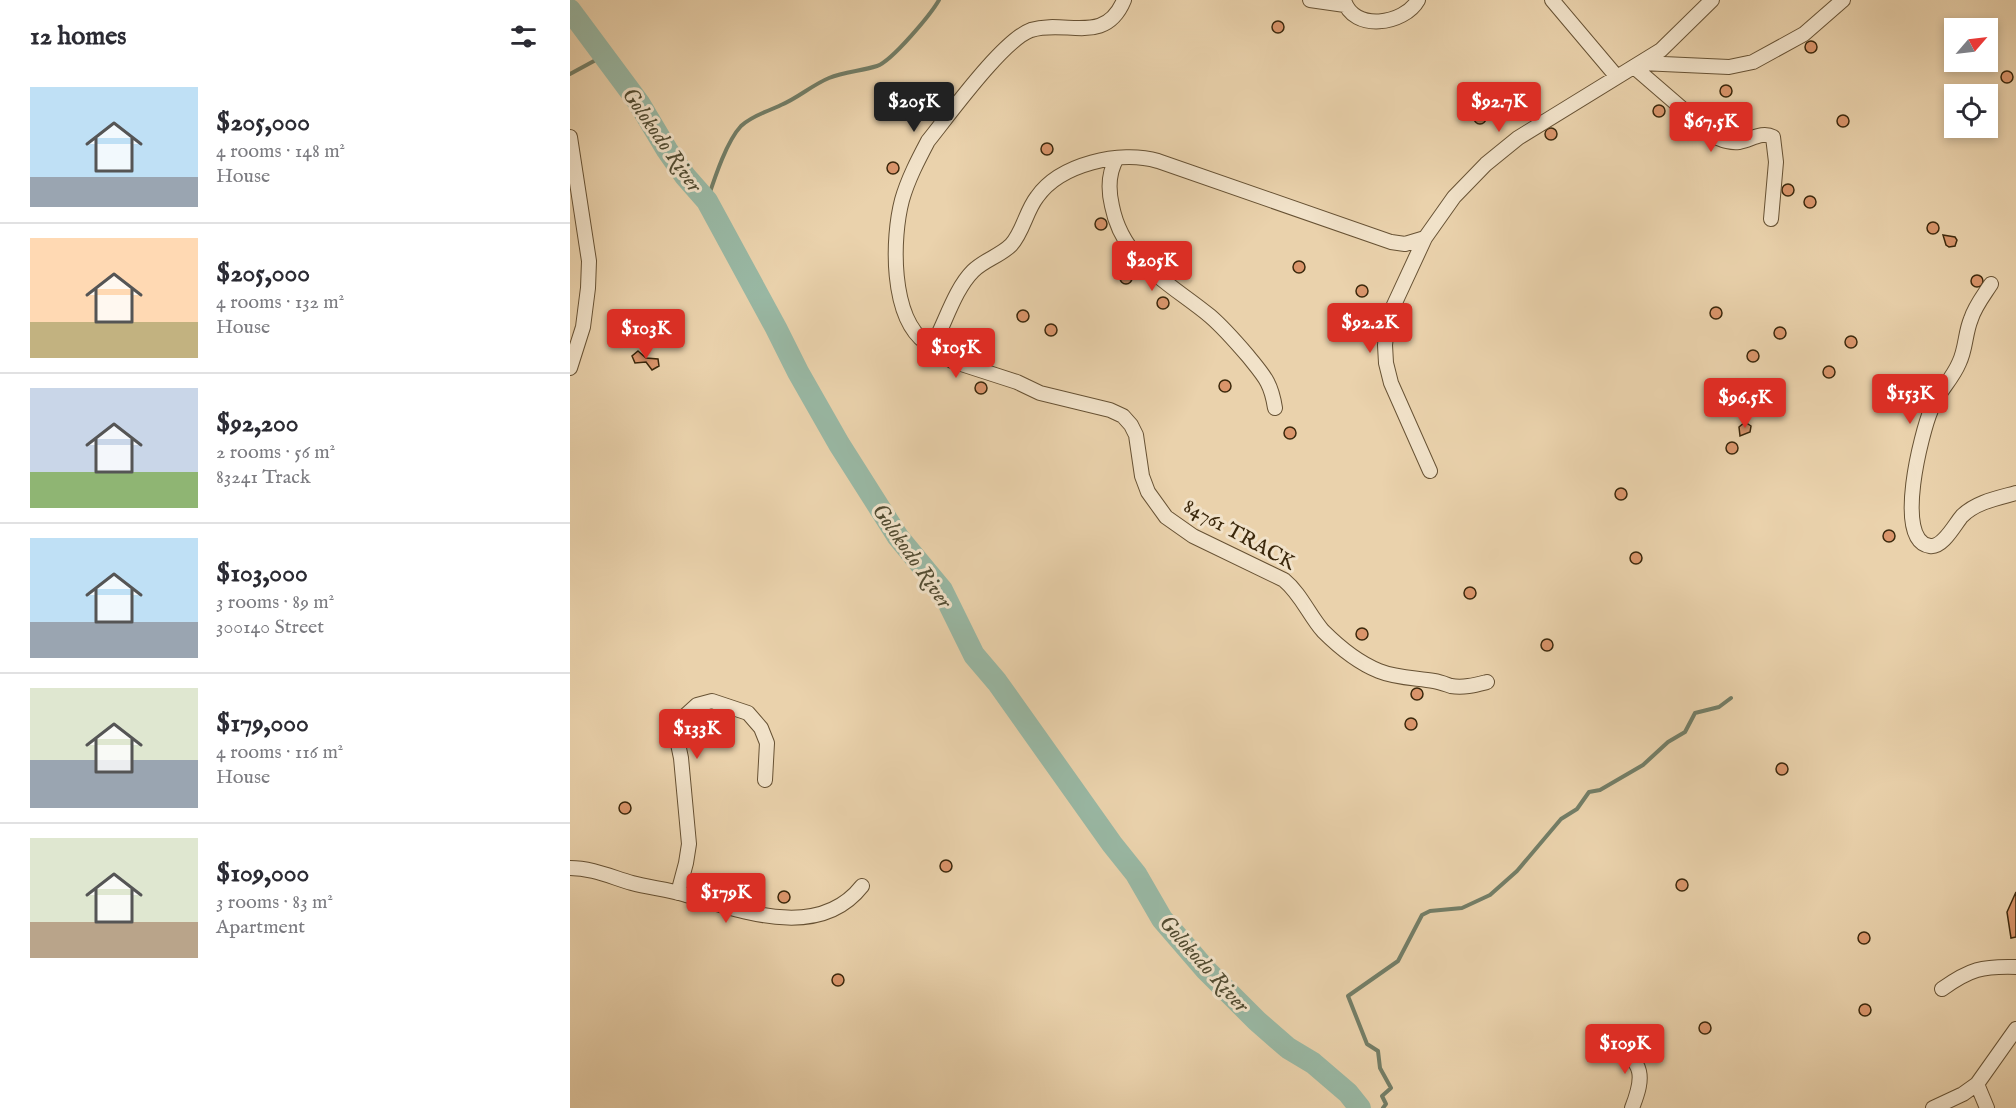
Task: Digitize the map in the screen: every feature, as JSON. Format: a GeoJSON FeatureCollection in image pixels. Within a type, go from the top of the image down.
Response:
{"type":"FeatureCollection","features":[{"type":"Feature","properties":{"kind":"street","name":"84761 TRACK"},"geometry":{"type":"LineString","coordinates":[[1124,0],[1120,10],[1100,26],[1086,29],[1049,27],[1032,30],[1018,36],[1002,51],[928,141],[908,183],[897,231],[898,282],[903,308],[911,325],[926,343],[952,361],[1017,382],[1040,393],[1110,410],[1123,416],[1136,435],[1142,476],[1148,492],[1166,517],[1193,536],[1284,580],[1293,587],[1322,629],[1338,645],[1361,661],[1378,671],[1395,676],[1439,681],[1458,687],[1487,682]]}},
{"type":"Feature","properties":{"kind":"street"},"geometry":{"type":"LineString","coordinates":[[1310,0],[1344,3],[1349,12],[1367,21],[1383,21],[1402,16],[1418,0]]}},
{"type":"Feature","properties":{"kind":"street"},"geometry":{"type":"LineString","coordinates":[[1552,0],[1617,77]]}},
{"type":"Feature","properties":{"kind":"street"},"geometry":{"type":"LineString","coordinates":[[1430,471],[1391,382],[1386,363],[1385,345],[1393,307],[1425,238],[1454,197],[1486,164],[1518,138],[1661,50],[1712,0]]}},
{"type":"Feature","properties":{"kind":"street"},"geometry":{"type":"LineString","coordinates":[[1637,65],[1729,67],[1753,62],[1804,34],[1843,0]]}},
{"type":"Feature","properties":{"kind":"street"},"geometry":{"type":"LineString","coordinates":[[1637,65],[1715,137],[1727,142],[1739,142],[1764,134],[1773,137],[1776,162],[1771,219]]}},
{"type":"Feature","properties":{"kind":"street"},"geometry":{"type":"LineString","coordinates":[[570,137],[589,261],[583,327],[570,368]]}},
{"type":"Feature","properties":{"kind":"street"},"geometry":{"type":"LineString","coordinates":[[1117,158],[1110,175],[1110,197],[1114,217],[1123,239],[1152,273],[1212,318],[1237,344],[1269,381],[1273,390],[1275,408]]}},
{"type":"Feature","properties":{"kind":"street"},"geometry":{"type":"LineString","coordinates":[[939,350],[938,335],[965,281],[974,270],[1012,244],[1030,207],[1043,189],[1069,171],[1117,158],[1145,158],[1158,161],[1391,242],[1411,243],[1425,238]]}},
{"type":"Feature","properties":{"kind":"street"},"geometry":{"type":"LineString","coordinates":[[1991,284],[1970,321],[1959,364],[1931,409],[1914,472],[1911,509],[1917,535],[1923,543],[1930,546],[1937,545],[1969,510],[2016,493]]}},
{"type":"Feature","properties":{"kind":"street"},"geometry":{"type":"LineString","coordinates":[[678,892],[689,844],[681,758],[677,739],[678,728],[686,716],[697,705],[712,701],[748,713],[761,728],[767,743],[765,780]]}},
{"type":"Feature","properties":{"kind":"street"},"geometry":{"type":"LineString","coordinates":[[570,868],[586,868],[739,911],[783,917],[822,913],[841,906],[853,898],[862,886]]}},
{"type":"Feature","properties":{"kind":"street"},"geometry":{"type":"LineString","coordinates":[[1942,989],[1958,978],[1987,967],[2016,967]]}},
{"type":"Feature","properties":{"kind":"street"},"geometry":{"type":"LineString","coordinates":[[1933,1108],[1963,1094],[1977,1084],[2016,1029]]}},
{"type":"Feature","properties":{"kind":"street"},"geometry":{"type":"LineString","coordinates":[[1616,1042],[1631,1055],[1638,1064],[1641,1074],[1632,1108]]}},
{"type":"Feature","properties":{"kind":"street"},"geometry":{"type":"LineString","coordinates":[[1977,1084],[1986,1108]]}},
{"type":"Feature","properties":{"kind":"building"},"geometry":{"type":"Polygon","coordinates":[[[1280,21],[1284,27],[1280,33],[1276,33],[1272,25],[1280,21]]]}},
{"type":"Feature","properties":{"kind":"building"},"geometry":{"type":"Polygon","coordinates":[[[1813,41],[1817,47],[1813,53],[1809,53],[1805,45],[1813,41]]]}},
{"type":"Feature","properties":{"kind":"building"},"geometry":{"type":"Polygon","coordinates":[[[2009,71],[2013,77],[2009,83],[2005,83],[2001,75],[2009,71]]]}},
{"type":"Feature","properties":{"kind":"building"},"geometry":{"type":"Polygon","coordinates":[[[1728,85],[1732,91],[1728,97],[1724,97],[1720,89],[1728,85]]]}},
{"type":"Feature","properties":{"kind":"building"},"geometry":{"type":"Polygon","coordinates":[[[1661,105],[1665,111],[1661,117],[1657,117],[1653,109],[1661,105]]]}},
{"type":"Feature","properties":{"kind":"building"},"geometry":{"type":"Polygon","coordinates":[[[1482,112],[1486,118],[1482,124],[1478,124],[1474,116],[1482,112]]]}},
{"type":"Feature","properties":{"kind":"building"},"geometry":{"type":"Polygon","coordinates":[[[1845,115],[1849,121],[1845,127],[1841,127],[1837,119],[1845,115]]]}},
{"type":"Feature","properties":{"kind":"building"},"geometry":{"type":"Polygon","coordinates":[[[1551,128],[1557,134],[1551,140],[1545,134],[1551,128]]]}},
{"type":"Feature","properties":{"kind":"building"},"geometry":{"type":"Polygon","coordinates":[[[1049,143],[1053,149],[1049,155],[1045,155],[1041,147],[1049,143]]]}},
{"type":"Feature","properties":{"kind":"building"},"geometry":{"type":"Polygon","coordinates":[[[895,162],[899,168],[895,174],[891,174],[887,166],[895,162]]]}},
{"type":"Feature","properties":{"kind":"building"},"geometry":{"type":"Polygon","coordinates":[[[1790,184],[1794,190],[1790,196],[1786,196],[1782,188],[1790,184]]]}},
{"type":"Feature","properties":{"kind":"building"},"geometry":{"type":"Polygon","coordinates":[[[1812,196],[1816,202],[1812,208],[1808,208],[1804,200],[1812,196]]]}},
{"type":"Feature","properties":{"kind":"building"},"geometry":{"type":"Polygon","coordinates":[[[1103,218],[1107,224],[1103,230],[1099,230],[1095,222],[1103,218]]]}},
{"type":"Feature","properties":{"kind":"building"},"geometry":{"type":"Polygon","coordinates":[[[1935,222],[1939,228],[1935,234],[1931,234],[1927,226],[1935,222]]]}},
{"type":"Feature","properties":{"kind":"building"},"geometry":{"type":"Polygon","coordinates":[[[1943,235],[1955,237],[1957,240],[1955,246],[1946,245],[1943,235]]]}},
{"type":"Feature","properties":{"kind":"building"},"geometry":{"type":"Polygon","coordinates":[[[1301,261],[1305,267],[1301,273],[1297,273],[1293,265],[1301,261]]]}},
{"type":"Feature","properties":{"kind":"building"},"geometry":{"type":"Polygon","coordinates":[[[1128,272],[1132,278],[1128,284],[1124,284],[1120,276],[1128,272]]]}},
{"type":"Feature","properties":{"kind":"building"},"geometry":{"type":"Polygon","coordinates":[[[1977,275],[1983,281],[1977,287],[1971,281],[1977,275]]]}},
{"type":"Feature","properties":{"kind":"building"},"geometry":{"type":"Polygon","coordinates":[[[1364,285],[1368,291],[1364,297],[1360,297],[1356,289],[1364,285]]]}},
{"type":"Feature","properties":{"kind":"building"},"geometry":{"type":"Polygon","coordinates":[[[1165,297],[1169,303],[1165,309],[1161,309],[1157,301],[1165,297]]]}},
{"type":"Feature","properties":{"kind":"building"},"geometry":{"type":"Polygon","coordinates":[[[1718,307],[1722,313],[1718,319],[1714,319],[1710,311],[1718,307]]]}},
{"type":"Feature","properties":{"kind":"building"},"geometry":{"type":"Polygon","coordinates":[[[1025,310],[1029,316],[1025,322],[1021,322],[1017,314],[1025,310]]]}},
{"type":"Feature","properties":{"kind":"building"},"geometry":{"type":"Polygon","coordinates":[[[1053,324],[1057,330],[1053,336],[1049,336],[1045,328],[1053,324]]]}},
{"type":"Feature","properties":{"kind":"building"},"geometry":{"type":"Polygon","coordinates":[[[1782,327],[1786,333],[1782,339],[1778,339],[1774,331],[1782,327]]]}},
{"type":"Feature","properties":{"kind":"building"},"geometry":{"type":"Polygon","coordinates":[[[1853,336],[1857,342],[1853,348],[1849,348],[1845,340],[1853,336]]]}},
{"type":"Feature","properties":{"kind":"building"},"geometry":{"type":"Polygon","coordinates":[[[1755,350],[1759,356],[1755,362],[1751,362],[1747,354],[1755,350]]]}},
{"type":"Feature","properties":{"kind":"building"},"geometry":{"type":"Polygon","coordinates":[[[638,351],[646,358],[658,359],[659,366],[652,370],[646,362],[635,363],[632,356],[638,351]]]}},
{"type":"Feature","properties":{"kind":"building"},"geometry":{"type":"Polygon","coordinates":[[[1831,366],[1835,372],[1831,378],[1827,378],[1823,370],[1831,366]]]}},
{"type":"Feature","properties":{"kind":"building"},"geometry":{"type":"Polygon","coordinates":[[[1227,380],[1231,386],[1227,392],[1223,392],[1219,384],[1227,380]]]}},
{"type":"Feature","properties":{"kind":"building"},"geometry":{"type":"Polygon","coordinates":[[[983,382],[987,388],[983,394],[979,394],[975,386],[983,382]]]}},
{"type":"Feature","properties":{"kind":"building"},"geometry":{"type":"Polygon","coordinates":[[[1745,422],[1751,426],[1750,432],[1740,436],[1739,427],[1745,422]]]}},
{"type":"Feature","properties":{"kind":"building"},"geometry":{"type":"Polygon","coordinates":[[[1292,427],[1296,433],[1292,439],[1288,439],[1284,431],[1292,427]]]}},
{"type":"Feature","properties":{"kind":"building"},"geometry":{"type":"Polygon","coordinates":[[[1734,442],[1738,448],[1734,454],[1730,454],[1726,446],[1734,442]]]}},
{"type":"Feature","properties":{"kind":"building"},"geometry":{"type":"Polygon","coordinates":[[[1623,488],[1627,494],[1623,500],[1619,500],[1615,492],[1623,488]]]}},
{"type":"Feature","properties":{"kind":"building"},"geometry":{"type":"Polygon","coordinates":[[[1891,530],[1895,536],[1891,542],[1887,542],[1883,534],[1891,530]]]}},
{"type":"Feature","properties":{"kind":"building"},"geometry":{"type":"Polygon","coordinates":[[[1638,552],[1642,558],[1638,564],[1634,564],[1630,556],[1638,552]]]}},
{"type":"Feature","properties":{"kind":"building"},"geometry":{"type":"Polygon","coordinates":[[[1472,587],[1476,593],[1472,599],[1468,599],[1464,591],[1472,587]]]}},
{"type":"Feature","properties":{"kind":"building"},"geometry":{"type":"Polygon","coordinates":[[[1364,628],[1368,634],[1364,640],[1360,640],[1356,632],[1364,628]]]}},
{"type":"Feature","properties":{"kind":"building"},"geometry":{"type":"Polygon","coordinates":[[[1549,639],[1553,645],[1549,651],[1545,651],[1541,643],[1549,639]]]}},
{"type":"Feature","properties":{"kind":"building"},"geometry":{"type":"Polygon","coordinates":[[[1419,688],[1423,694],[1419,700],[1415,700],[1411,692],[1419,688]]]}},
{"type":"Feature","properties":{"kind":"building"},"geometry":{"type":"Polygon","coordinates":[[[1413,718],[1417,724],[1413,730],[1409,730],[1405,722],[1413,718]]]}},
{"type":"Feature","properties":{"kind":"building"},"geometry":{"type":"Polygon","coordinates":[[[1784,763],[1788,769],[1784,775],[1780,775],[1776,767],[1784,763]]]}},
{"type":"Feature","properties":{"kind":"building"},"geometry":{"type":"Polygon","coordinates":[[[627,802],[631,808],[627,814],[623,814],[619,806],[627,802]]]}},
{"type":"Feature","properties":{"kind":"building"},"geometry":{"type":"Polygon","coordinates":[[[948,860],[952,866],[948,872],[944,872],[940,864],[948,860]]]}},
{"type":"Feature","properties":{"kind":"building"},"geometry":{"type":"Polygon","coordinates":[[[1684,879],[1688,885],[1684,891],[1680,891],[1676,883],[1684,879]]]}},
{"type":"Feature","properties":{"kind":"building"},"geometry":{"type":"Polygon","coordinates":[[[786,891],[790,897],[786,903],[782,903],[778,895],[786,891]]]}},
{"type":"Feature","properties":{"kind":"building"},"geometry":{"type":"Polygon","coordinates":[[[2016,892],[2016,937],[2011,938],[2007,912],[2016,892]]]}},
{"type":"Feature","properties":{"kind":"building"},"geometry":{"type":"Polygon","coordinates":[[[1866,932],[1870,938],[1866,944],[1862,944],[1858,936],[1866,932]]]}},
{"type":"Feature","properties":{"kind":"building"},"geometry":{"type":"Polygon","coordinates":[[[840,974],[844,980],[840,986],[836,986],[832,978],[840,974]]]}},
{"type":"Feature","properties":{"kind":"building"},"geometry":{"type":"Polygon","coordinates":[[[1867,1004],[1871,1010],[1867,1016],[1863,1016],[1859,1008],[1867,1004]]]}},
{"type":"Feature","properties":{"kind":"building"},"geometry":{"type":"Polygon","coordinates":[[[1707,1022],[1711,1028],[1707,1034],[1703,1034],[1699,1026],[1707,1022]]]}},
{"type":"Feature","properties":{"kind":"waterway"},"geometry":{"type":"LineString","coordinates":[[707,201],[725,151],[741,126],[755,116],[787,102],[829,78],[877,66],[884,62],[911,36],[939,0]]}},
{"type":"Feature","properties":{"kind":"waterway","name":"Golokodo River"},"geometry":{"type":"LineString","coordinates":[[570,10],[639,103],[685,176],[707,201],[839,444],[898,537],[942,590],[974,655],[997,682],[1112,844],[1136,874],[1162,919],[1206,970],[1257,1021],[1288,1048],[1313,1063],[1348,1093],[1360,1108]]}},
{"type":"Feature","properties":{"kind":"waterway"},"geometry":{"type":"LineString","coordinates":[[570,74],[605,55]]}},
{"type":"Feature","properties":{"kind":"waterway"},"geometry":{"type":"LineString","coordinates":[[1383,1108],[1386,1104],[1382,1096],[1391,1088],[1380,1068],[1378,1051],[1367,1044],[1348,996],[1398,961],[1422,915],[1430,911],[1462,908],[1490,895],[1517,871],[1561,819],[1577,809],[1589,792],[1600,790],[1643,765],[1668,742],[1685,732],[1695,713],[1719,707],[1731,698]]}}]}
